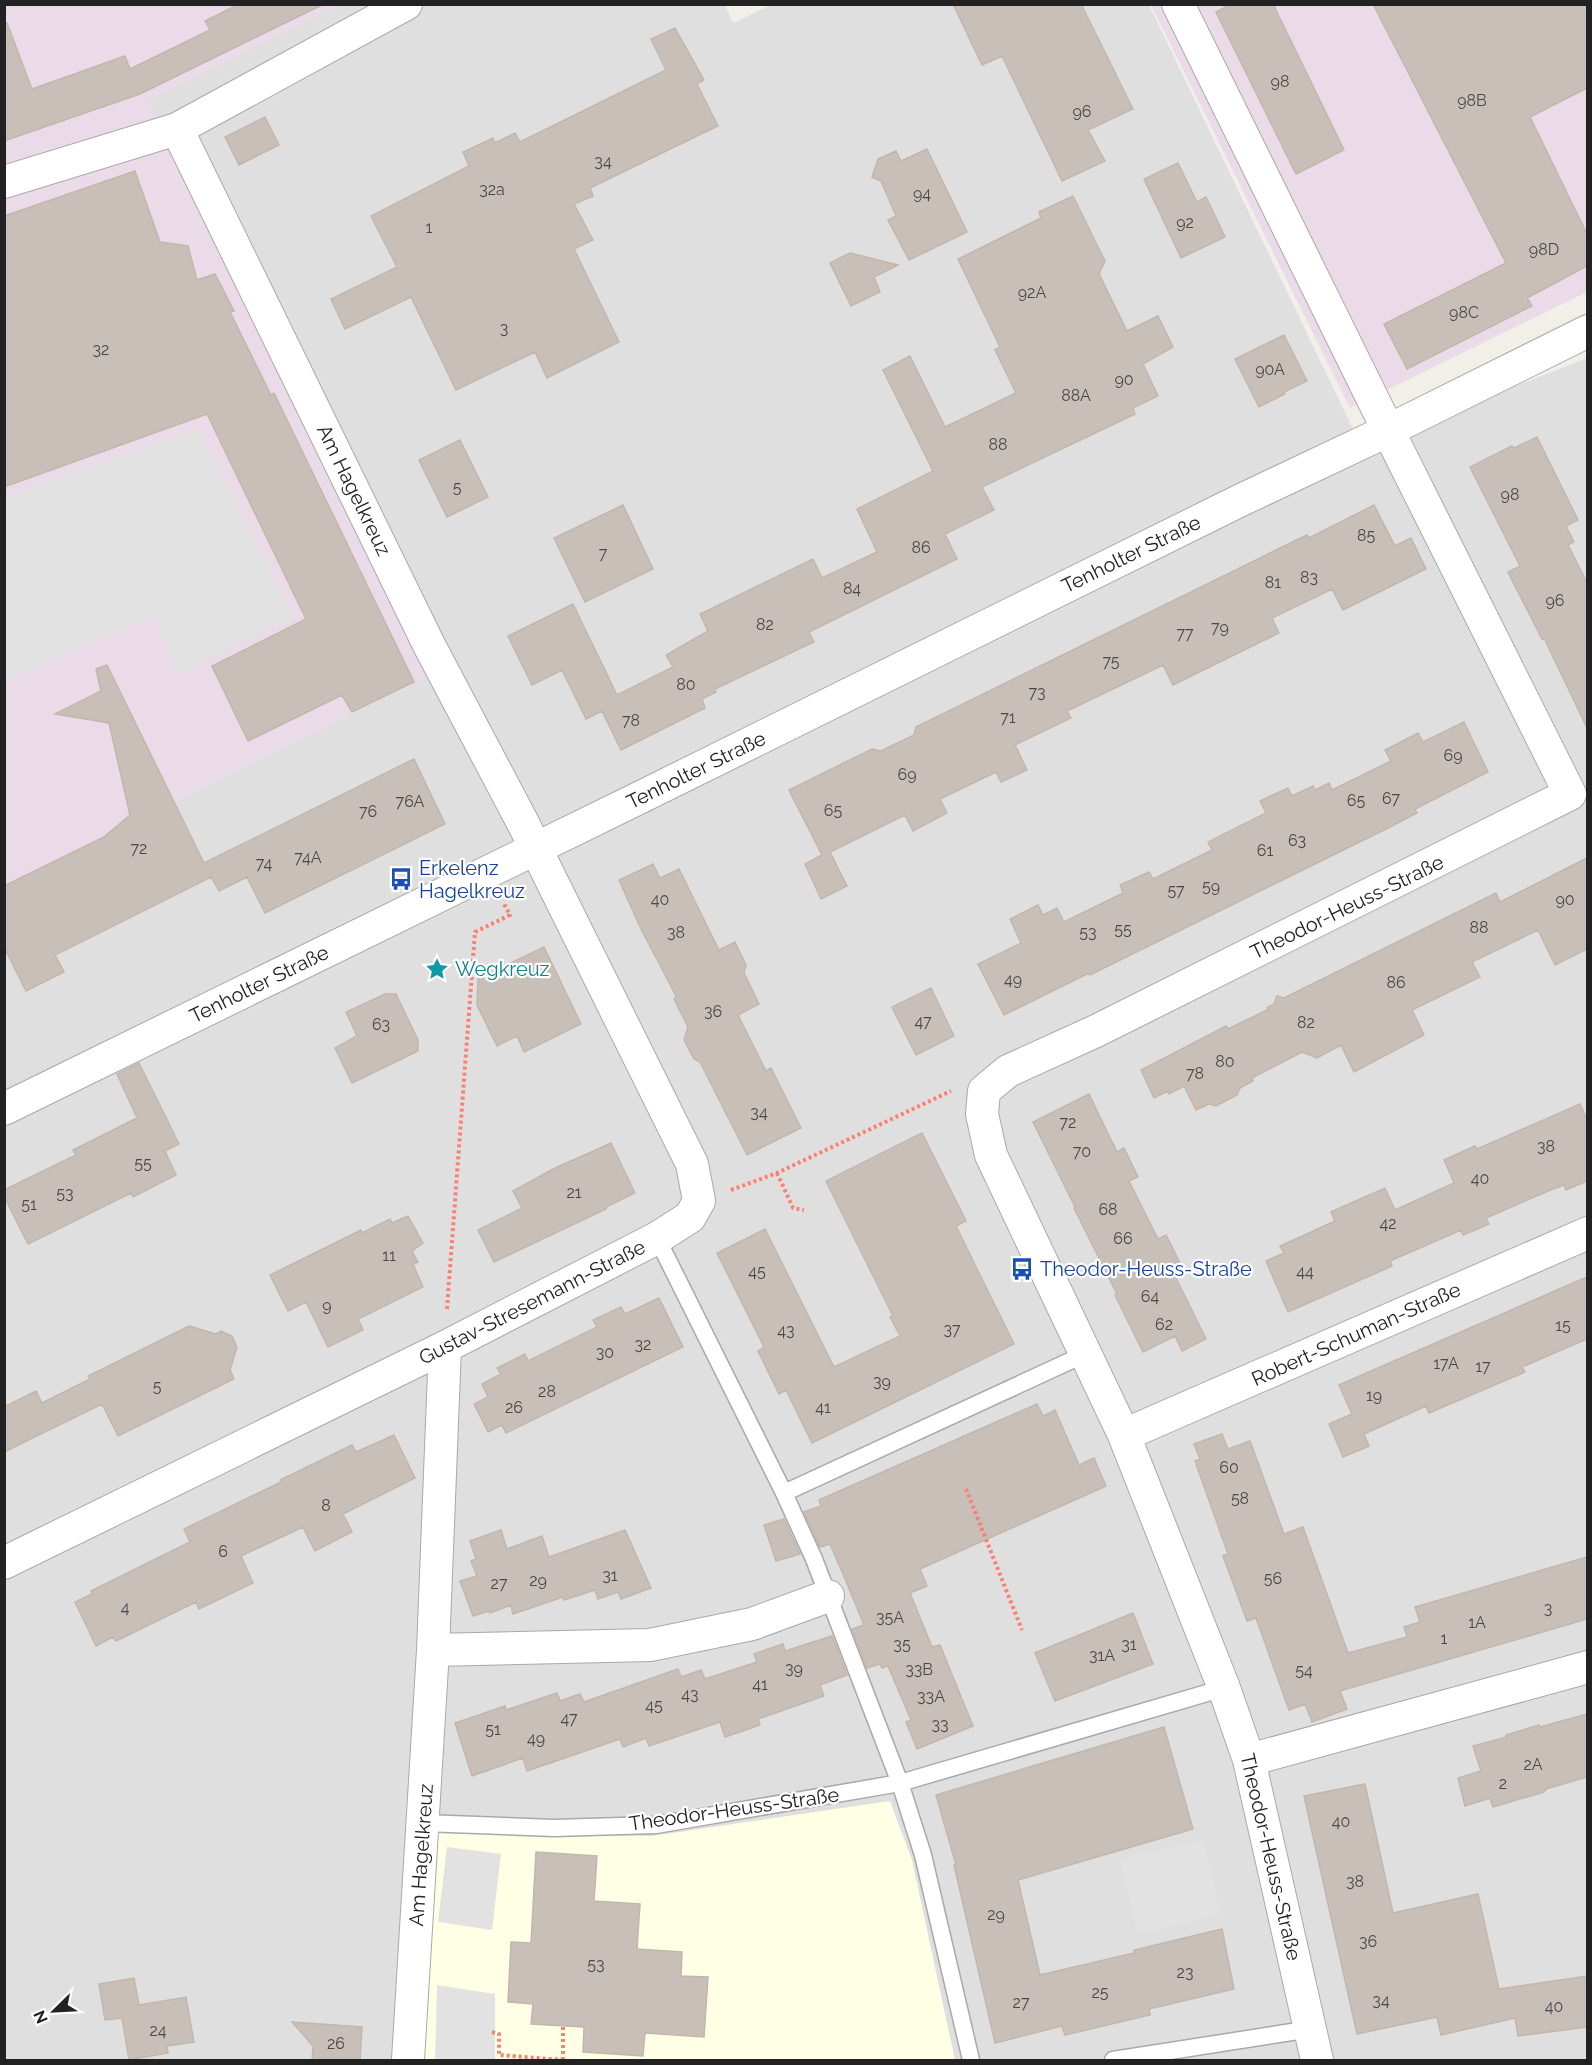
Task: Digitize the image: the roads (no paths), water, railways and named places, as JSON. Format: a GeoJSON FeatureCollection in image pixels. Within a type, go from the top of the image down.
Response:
{"type":"FeatureCollection","features":[{"type":"Feature","properties":{"kind":"street"},"geometry":{"type":"LineString","coordinates":[[4,182],[177,129],[356,16],[406,4]]}},
{"type":"Feature","properties":{"kind":"street"},"geometry":{"type":"LineString","coordinates":[[1178,4],[1322,294],[1387,431]]}},
{"type":"Feature","properties":{"kind":"street","name":"Am Hagelkreuz"},"geometry":{"type":"LineString","coordinates":[[177,129],[429,645],[536,849]]}},
{"type":"Feature","properties":{"kind":"street","name":"Tenholter Straße"},"geometry":{"type":"LineString","coordinates":[[4,1109],[1587,331]]}},
{"type":"Feature","properties":{"kind":"street","name":"Theodor-Heuss-Straße"},"geometry":{"type":"LineString","coordinates":[[1317,2061],[1250,1760],[1124,1435],[991,1155],[982,1114],[984,1091],[1008,1071],[1579,799],[1387,431]]}},
{"type":"Feature","properties":{"kind":"street","name":"Gustav-Stresemann-Straße"},"geometry":{"type":"LineString","coordinates":[[4,1563],[445,1347],[657,1238],[690,1217],[699,1201],[692,1164],[536,849]]}},
{"type":"Feature","properties":{"kind":"street","name":"Robert-Schuman-Straße"},"geometry":{"type":"LineString","coordinates":[[1124,1435],[1587,1233]]}},
{"type":"Feature","properties":{"kind":"street","name":"Am Hagelkreuz"},"geometry":{"type":"LineString","coordinates":[[408,2061],[434,1650],[445,1347]]}},
{"type":"Feature","properties":{"kind":"street"},"geometry":{"type":"LineString","coordinates":[[434,1650],[650,1645],[752,1624],[828,1596]]}},
{"type":"Feature","properties":{"kind":"street"},"geometry":{"type":"LineString","coordinates":[[1250,1760],[1587,1667]]}},
{"type":"Feature","properties":{"kind":"lane"},"geometry":{"type":"LineString","coordinates":[[657,1238],[784,1493],[828,1596],[900,1783],[922,1855],[971,2061]]}},
{"type":"Feature","properties":{"kind":"lane"},"geometry":{"type":"LineString","coordinates":[[784,1493],[1085,1354]]}},
{"type":"Feature","properties":{"kind":"lane","name":"Theodor-Heuss-Straße"},"geometry":{"type":"LineString","coordinates":[[423,1823],[554,1828],[656,1825],[900,1783],[1224,1688]]}},
{"type":"Feature","properties":{"kind":"lane"},"geometry":{"type":"LineString","coordinates":[[1113,2061],[1311,2029]]}},
{"type":"Feature","properties":{"kind":"place","name":"Erkelenz Hagelkreuz"},"geometry":{"type":"Point","coordinates":[401,879]}},
{"type":"Feature","properties":{"kind":"place","name":"Wegkreuz"},"geometry":{"type":"Point","coordinates":[437,969]}},
{"type":"Feature","properties":{"kind":"place","name":"Theodor-Heuss-Straße"},"geometry":{"type":"Point","coordinates":[1022,1269]}}]}
